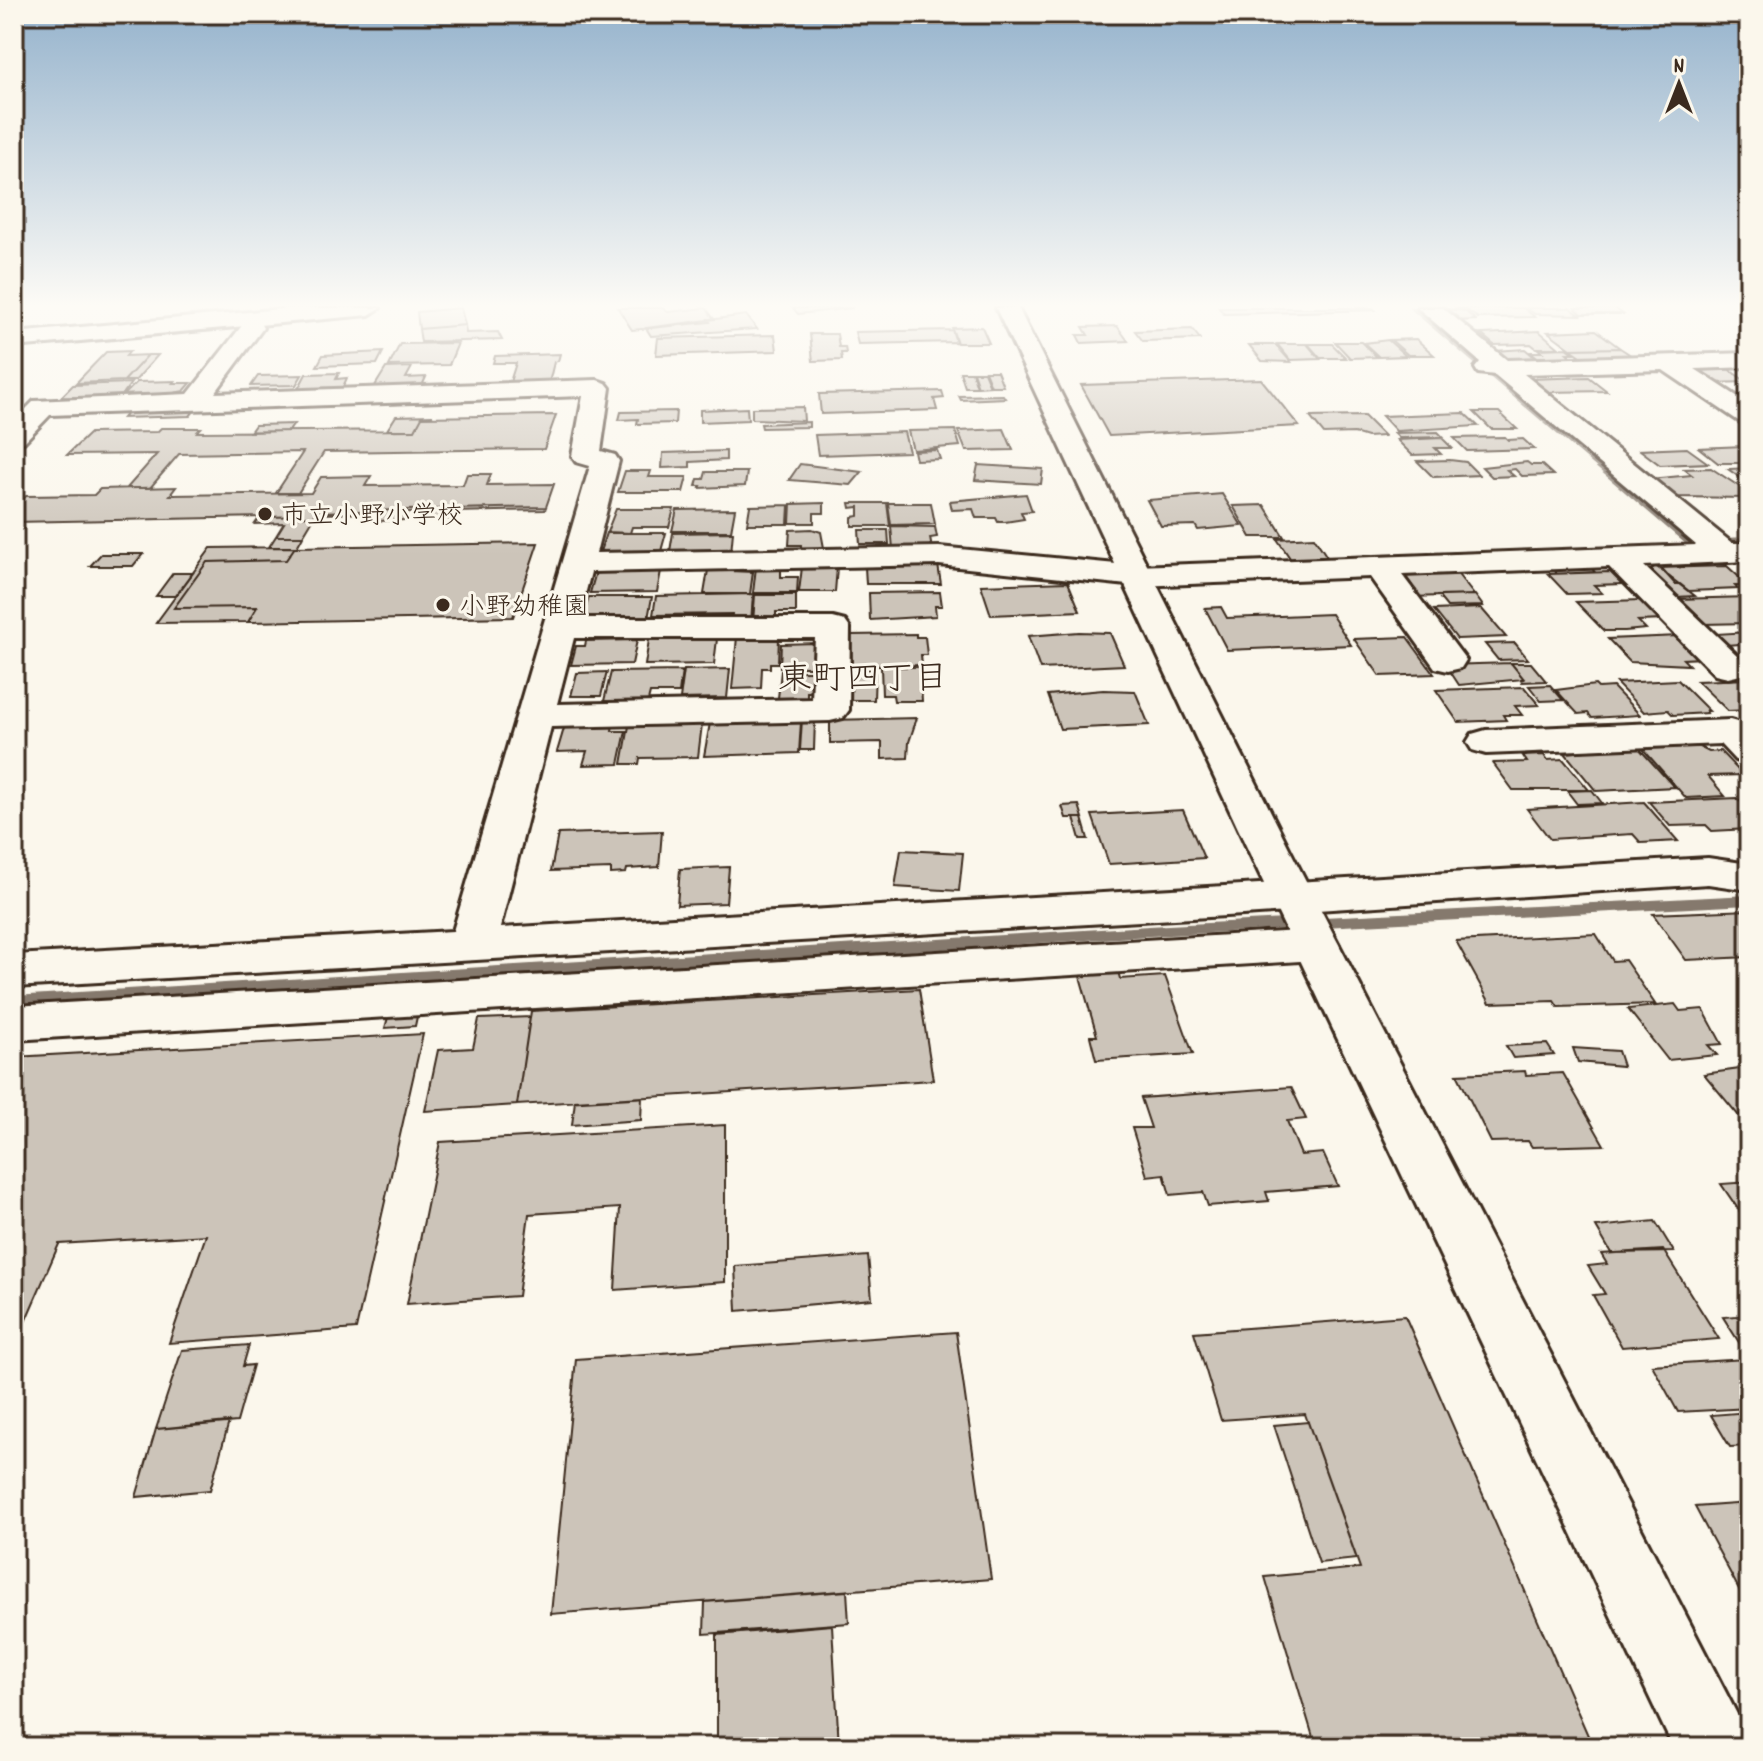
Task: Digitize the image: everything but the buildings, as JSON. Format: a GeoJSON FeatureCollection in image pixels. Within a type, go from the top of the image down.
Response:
{"type":"FeatureCollection","features":[{"type":"Feature","properties":{"kind":"main road"},"geometry":{"type":"LineString","coordinates":[[196,401],[204,390]]}},
{"type":"Feature","properties":{"kind":"main road"},"geometry":{"type":"LineString","coordinates":[[14,436],[43,407],[530,390]]}},
{"type":"Feature","properties":{"kind":"main road"},"geometry":{"type":"LineString","coordinates":[[472,946],[605,461],[586,456],[597,390]]}},
{"type":"Feature","properties":{"kind":"main road"},"geometry":{"type":"LineString","coordinates":[[1047,390],[1316,945],[1713,1747]]}},
{"type":"Feature","properties":{"kind":"main road"},"geometry":{"type":"LineString","coordinates":[[1490,390],[1524,420]]}},
{"type":"Feature","properties":{"kind":"main road"},"geometry":{"type":"LineString","coordinates":[[1531,390],[1737,553]]}},
{"type":"Feature","properties":{"kind":"main road"},"geometry":{"type":"LineString","coordinates":[[1712,390],[1745,411]]}},
{"type":"Feature","properties":{"kind":"main road"},"geometry":{"type":"LineString","coordinates":[[577,563],[939,556],[1137,576],[1617,557],[1667,545],[1737,553]]}},
{"type":"Feature","properties":{"kind":"main road"},"geometry":{"type":"LineString","coordinates":[[1617,557],[1728,667]]}},
{"type":"Feature","properties":{"kind":"main road"},"geometry":{"type":"LineString","coordinates":[[1379,567],[1448,660]]}},
{"type":"Feature","properties":{"kind":"main road"},"geometry":{"type":"LineString","coordinates":[[537,716],[830,710],[833,628],[561,628]]}},
{"type":"Feature","properties":{"kind":"main road"},"geometry":{"type":"LineString","coordinates":[[1486,742],[1730,732],[1749,752]]}},
{"type":"Feature","properties":{"kind":"main road"},"geometry":{"type":"LineString","coordinates":[[14,971],[1293,898],[1708,871],[1749,877]]}},
{"type":"Feature","properties":{"kind":"main road"},"geometry":{"type":"LineString","coordinates":[[14,1023],[1316,945]]}},
{"type":"Feature","properties":{"kind":"waterway"},"geometry":{"type":"LineString","coordinates":[[1510,390],[1691,543],[1749,540]]}},
{"type":"Feature","properties":{"kind":"waterway"},"geometry":{"type":"LineString","coordinates":[[14,1002],[1149,931],[1749,900]]}},
{"type":"Feature","properties":{"kind":"place","name":"市立小野小学校"},"geometry":{"type":"Point","coordinates":[265,514]}},
{"type":"Feature","properties":{"kind":"place","name":"小野幼稚園"},"geometry":{"type":"Point","coordinates":[443,605]}},
{"type":"Feature","properties":{"kind":"district","name":"東町四丁目"},"geometry":{"type":"Point","coordinates":[863,676]}}]}
